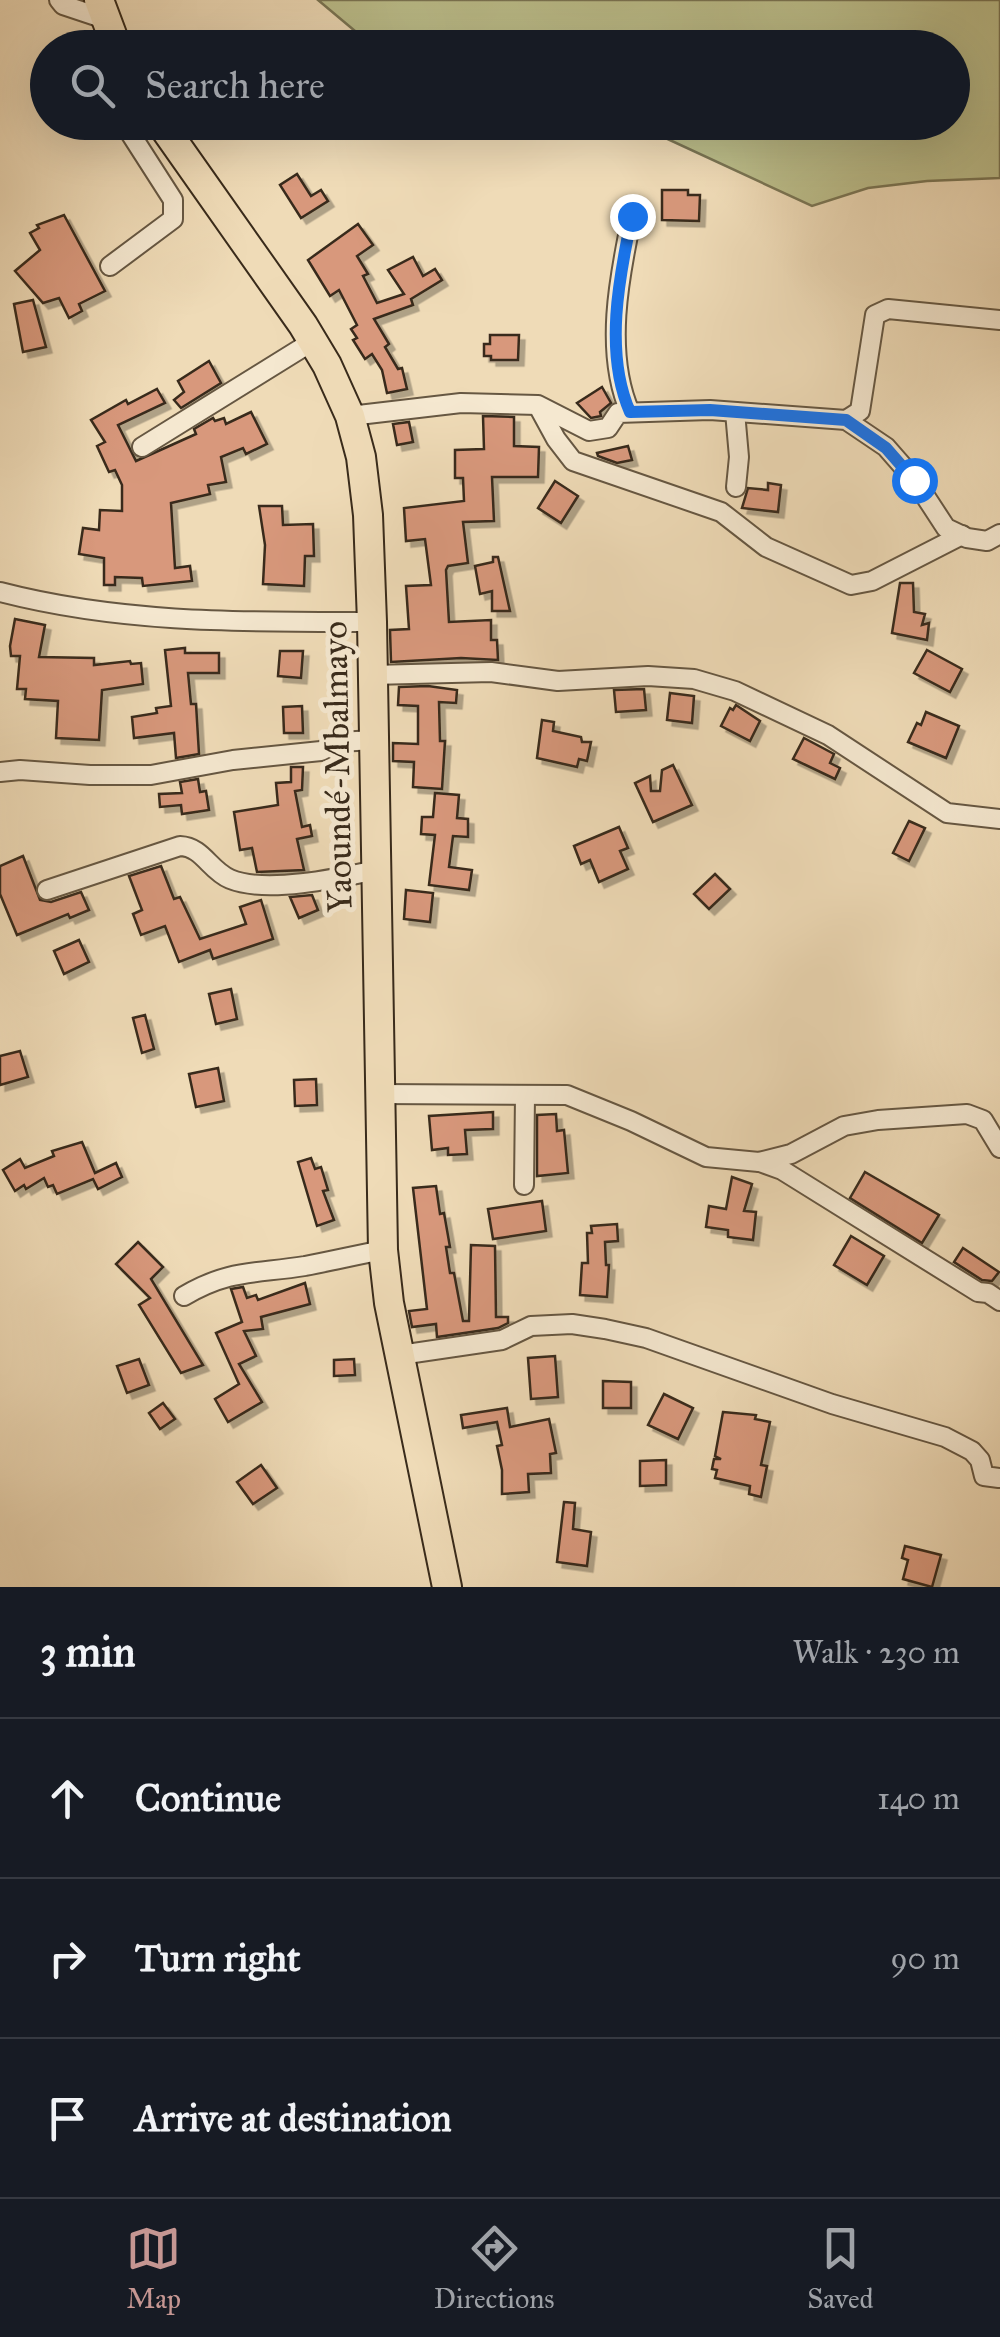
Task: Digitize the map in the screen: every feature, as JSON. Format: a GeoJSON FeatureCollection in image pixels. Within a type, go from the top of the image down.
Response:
{"type":"FeatureCollection","features":[{"type":"Feature","properties":{"kind":"highway","name":"Yaoundé-Mbalmayo"},"geometry":{"type":"LineString","coordinates":[[173,140],[313,341],[350,416],[361,457],[368,515],[372,622],[382,1250],[447,1587]]}},
{"type":"Feature","properties":{"kind":"highway","name":"Yaoundé-Mbalmayo"},"geometry":{"type":"LineString","coordinates":[[421,1465],[454,1538],[466,1587]]}},
{"type":"Feature","properties":{"kind":"street"},"geometry":{"type":"LineString","coordinates":[[59,0],[106,30]]}},
{"type":"Feature","properties":{"kind":"street"},"geometry":{"type":"LineString","coordinates":[[110,266],[173,219],[173,200],[135,140]]}},
{"type":"Feature","properties":{"kind":"street"},"geometry":{"type":"LineString","coordinates":[[630,412],[618,375],[616,339],[624,253],[632,216]]}},
{"type":"Feature","properties":{"kind":"street"},"geometry":{"type":"LineString","coordinates":[[846,420],[860,411],[875,315],[888,309],[1000,320]]}},
{"type":"Feature","properties":{"kind":"street"},"geometry":{"type":"LineString","coordinates":[[142,447],[313,341]]}},
{"type":"Feature","properties":{"kind":"street"},"geometry":{"type":"LineString","coordinates":[[350,416],[462,403],[538,405],[589,432],[608,428],[618,413],[630,412],[736,412],[846,420],[886,448],[914,480],[946,528],[987,541],[1000,534]]}},
{"type":"Feature","properties":{"kind":"street"},"geometry":{"type":"LineString","coordinates":[[538,405],[556,440],[573,461],[721,512],[766,547],[850,585],[872,580],[962,536]]}},
{"type":"Feature","properties":{"kind":"street"},"geometry":{"type":"LineString","coordinates":[[736,412],[736,486]]}},
{"type":"Feature","properties":{"kind":"street"},"geometry":{"type":"LineString","coordinates":[[0,592],[46,604],[132,617],[219,622],[372,622]]}},
{"type":"Feature","properties":{"kind":"street"},"geometry":{"type":"LineString","coordinates":[[372,675],[491,672],[558,681],[648,676],[694,680],[735,691],[828,736],[947,813],[1000,819]]}},
{"type":"Feature","properties":{"kind":"street"},"geometry":{"type":"LineString","coordinates":[[0,772],[151,776],[233,760],[321,752],[339,742],[374,740]]}},
{"type":"Feature","properties":{"kind":"street"},"geometry":{"type":"LineString","coordinates":[[47,890],[180,846],[197,849],[213,868],[230,879],[250,884],[312,882],[376,870]]}},
{"type":"Feature","properties":{"kind":"street"},"geometry":{"type":"LineString","coordinates":[[379,1094],[567,1095],[706,1158],[759,1162],[782,1170],[978,1292],[1000,1301]]}},
{"type":"Feature","properties":{"kind":"street"},"geometry":{"type":"LineString","coordinates":[[524,1095],[524,1184]]}},
{"type":"Feature","properties":{"kind":"street"},"geometry":{"type":"LineString","coordinates":[[759,1162],[791,1154],[844,1126],[920,1116],[967,1114],[982,1120],[1000,1148]]}},
{"type":"Feature","properties":{"kind":"street"},"geometry":{"type":"LineString","coordinates":[[184,1296],[210,1280],[240,1272],[302,1266],[382,1250]]}},
{"type":"Feature","properties":{"kind":"street"},"geometry":{"type":"LineString","coordinates":[[400,1355],[502,1340],[531,1326],[572,1324],[605,1329],[646,1338],[832,1404],[945,1437],[972,1451],[980,1460],[984,1476],[999,1478]]}},
{"type":"Feature","properties":{"kind":"green space"},"geometry":{"type":"Polygon","coordinates":[[[318,0],[1000,0],[1000,178],[868,188],[812,206],[670,140],[970,140],[970,30],[354,30],[318,0]]]}},
{"type":"Feature","properties":{"kind":"building"},"geometry":{"type":"Polygon","coordinates":[[[297,174],[311,196],[321,190],[328,201],[301,218],[280,185],[297,174]]]}},
{"type":"Feature","properties":{"kind":"building"},"geometry":{"type":"Polygon","coordinates":[[[662,190],[688,190],[688,195],[700,195],[699,221],[662,220],[662,190]]]}},
{"type":"Feature","properties":{"kind":"building"},"geometry":{"type":"Polygon","coordinates":[[[64,215],[105,291],[79,304],[82,311],[69,318],[59,298],[43,303],[15,271],[40,250],[30,233],[39,228],[37,225],[64,215]]]}},
{"type":"Feature","properties":{"kind":"building"},"geometry":{"type":"Polygon","coordinates":[[[358,224],[373,245],[357,256],[368,274],[363,276],[377,303],[404,294],[388,270],[413,257],[423,276],[435,269],[442,280],[411,299],[413,305],[374,319],[389,344],[385,347],[398,369],[402,368],[407,389],[387,393],[382,370],[372,354],[365,359],[353,340],[357,338],[351,329],[357,325],[339,290],[330,296],[308,260],[358,224]]]}},
{"type":"Feature","properties":{"kind":"building"},"geometry":{"type":"Polygon","coordinates":[[[33,300],[46,347],[23,352],[14,304],[33,300]]]}},
{"type":"Feature","properties":{"kind":"building"},"geometry":{"type":"Polygon","coordinates":[[[490,335],[519,335],[518,360],[491,360],[491,356],[484,356],[484,344],[490,344],[490,335]]]}},
{"type":"Feature","properties":{"kind":"building"},"geometry":{"type":"Polygon","coordinates":[[[209,361],[221,383],[181,408],[174,400],[184,392],[178,381],[209,361]]]}},
{"type":"Feature","properties":{"kind":"building"},"geometry":{"type":"Polygon","coordinates":[[[602,387],[611,403],[600,412],[601,416],[591,418],[577,403],[602,387]]]}},
{"type":"Feature","properties":{"kind":"building"},"geometry":{"type":"Polygon","coordinates":[[[157,389],[165,403],[118,425],[136,461],[196,434],[194,429],[213,418],[224,418],[226,424],[251,412],[267,444],[246,454],[243,448],[221,457],[226,482],[208,485],[210,494],[171,503],[175,568],[190,566],[192,581],[143,586],[142,578],[115,577],[115,585],[104,585],[104,558],[79,554],[83,528],[99,530],[100,510],[122,511],[122,485],[115,470],[109,472],[97,446],[105,442],[91,420],[126,400],[128,404],[157,389]]]}},
{"type":"Feature","properties":{"kind":"building"},"geometry":{"type":"Polygon","coordinates":[[[483,416],[514,417],[514,446],[539,447],[538,477],[492,477],[494,521],[463,522],[468,563],[448,566],[446,570],[449,622],[491,620],[491,640],[497,640],[498,660],[391,662],[390,630],[409,629],[406,586],[431,585],[425,539],[406,541],[404,508],[464,501],[463,478],[455,478],[455,450],[484,449],[483,416]]]}},
{"type":"Feature","properties":{"kind":"building"},"geometry":{"type":"Polygon","coordinates":[[[409,422],[413,442],[397,445],[393,424],[409,422]]]}},
{"type":"Feature","properties":{"kind":"building"},"geometry":{"type":"Polygon","coordinates":[[[628,446],[632,460],[617,463],[597,453],[628,446]]]}},
{"type":"Feature","properties":{"kind":"building"},"geometry":{"type":"Polygon","coordinates":[[[555,481],[578,496],[561,523],[538,508],[555,481]]]}},
{"type":"Feature","properties":{"kind":"building"},"geometry":{"type":"Polygon","coordinates":[[[768,483],[781,485],[778,512],[742,508],[748,488],[768,490],[768,483]]]}},
{"type":"Feature","properties":{"kind":"building"},"geometry":{"type":"Polygon","coordinates":[[[259,506],[282,506],[283,525],[313,524],[314,556],[305,556],[304,586],[263,584],[265,545],[259,506]]]}},
{"type":"Feature","properties":{"kind":"building"},"geometry":{"type":"Polygon","coordinates":[[[493,557],[498,557],[510,611],[492,611],[492,591],[480,594],[475,566],[493,562],[493,557]]]}},
{"type":"Feature","properties":{"kind":"building"},"geometry":{"type":"Polygon","coordinates":[[[900,583],[913,583],[914,612],[925,614],[922,625],[929,623],[927,640],[892,633],[900,583]]]}},
{"type":"Feature","properties":{"kind":"building"},"geometry":{"type":"Polygon","coordinates":[[[15,619],[45,625],[39,657],[94,658],[94,665],[141,663],[143,684],[102,690],[99,740],[56,738],[58,701],[25,699],[26,689],[17,689],[20,656],[11,656],[10,646],[15,619]]]}},
{"type":"Feature","properties":{"kind":"building"},"geometry":{"type":"Polygon","coordinates":[[[185,648],[185,653],[219,653],[219,673],[188,673],[191,704],[196,704],[199,754],[176,758],[174,733],[134,738],[132,717],[171,706],[165,650],[185,648]]]}},
{"type":"Feature","properties":{"kind":"building"},"geometry":{"type":"Polygon","coordinates":[[[927,650],[962,669],[950,692],[914,673],[927,650]]]}},
{"type":"Feature","properties":{"kind":"building"},"geometry":{"type":"Polygon","coordinates":[[[280,651],[303,651],[301,678],[278,676],[280,651]]]}},
{"type":"Feature","properties":{"kind":"building"},"geometry":{"type":"Polygon","coordinates":[[[399,687],[457,690],[456,703],[439,702],[440,741],[445,741],[442,789],[413,787],[414,762],[393,761],[393,743],[418,744],[418,706],[398,705],[399,687]]]}},
{"type":"Feature","properties":{"kind":"building"},"geometry":{"type":"Polygon","coordinates":[[[644,689],[646,710],[616,712],[614,690],[644,689]]]}},
{"type":"Feature","properties":{"kind":"building"},"geometry":{"type":"Polygon","coordinates":[[[670,693],[694,696],[692,723],[667,720],[670,693]]]}},
{"type":"Feature","properties":{"kind":"building"},"geometry":{"type":"Polygon","coordinates":[[[736,705],[760,721],[750,741],[721,726],[730,708],[733,710],[736,705]]]}},
{"type":"Feature","properties":{"kind":"building"},"geometry":{"type":"Polygon","coordinates":[[[302,706],[303,733],[284,733],[283,707],[302,706]]]}},
{"type":"Feature","properties":{"kind":"building"},"geometry":{"type":"Polygon","coordinates":[[[926,712],[959,726],[946,758],[908,742],[926,712]]]}},
{"type":"Feature","properties":{"kind":"building"},"geometry":{"type":"Polygon","coordinates":[[[542,720],[554,722],[553,731],[591,742],[587,761],[579,759],[577,767],[537,758],[542,720]]]}},
{"type":"Feature","properties":{"kind":"building"},"geometry":{"type":"Polygon","coordinates":[[[804,738],[834,754],[830,763],[840,768],[835,779],[793,759],[804,738]]]}},
{"type":"Feature","properties":{"kind":"building"},"geometry":{"type":"Polygon","coordinates":[[[673,765],[692,805],[653,822],[635,783],[650,776],[651,791],[660,791],[662,770],[673,765]]]}},
{"type":"Feature","properties":{"kind":"building"},"geometry":{"type":"Polygon","coordinates":[[[291,767],[303,767],[302,790],[295,791],[302,827],[310,825],[312,836],[297,839],[304,870],[257,872],[252,848],[240,850],[234,812],[278,805],[276,783],[291,782],[291,767]]]}},
{"type":"Feature","properties":{"kind":"building"},"geometry":{"type":"Polygon","coordinates":[[[198,779],[200,792],[206,791],[209,810],[182,814],[181,805],[160,807],[159,794],[182,793],[180,782],[198,779]]]}},
{"type":"Feature","properties":{"kind":"building"},"geometry":{"type":"Polygon","coordinates":[[[435,793],[459,795],[457,818],[468,819],[468,837],[453,836],[449,867],[472,870],[469,890],[429,885],[435,835],[421,834],[422,817],[433,817],[435,793]]]}},
{"type":"Feature","properties":{"kind":"building"},"geometry":{"type":"Polygon","coordinates":[[[909,821],[925,828],[909,861],[893,853],[909,821]]]}},
{"type":"Feature","properties":{"kind":"building"},"geometry":{"type":"Polygon","coordinates":[[[619,827],[628,848],[620,851],[628,869],[599,882],[590,860],[581,864],[574,846],[619,827]]]}},
{"type":"Feature","properties":{"kind":"building"},"geometry":{"type":"Polygon","coordinates":[[[23,856],[40,900],[51,902],[81,892],[89,910],[70,918],[68,914],[17,935],[0,894],[0,866],[23,856]]]}},
{"type":"Feature","properties":{"kind":"building"},"geometry":{"type":"Polygon","coordinates":[[[161,866],[174,899],[180,897],[200,939],[246,924],[240,907],[261,900],[273,939],[213,959],[210,950],[179,962],[165,926],[141,935],[133,914],[142,910],[129,876],[161,866]]]}},
{"type":"Feature","properties":{"kind":"building"},"geometry":{"type":"Polygon","coordinates":[[[715,874],[730,889],[709,909],[694,894],[715,874]]]}},
{"type":"Feature","properties":{"kind":"building"},"geometry":{"type":"Polygon","coordinates":[[[406,890],[433,893],[430,922],[404,919],[406,890]]]}},
{"type":"Feature","properties":{"kind":"building"},"geometry":{"type":"Polygon","coordinates":[[[312,895],[318,910],[299,918],[290,897],[312,895]]]}},
{"type":"Feature","properties":{"kind":"building"},"geometry":{"type":"Polygon","coordinates":[[[79,940],[89,962],[64,974],[54,951],[79,940]]]}},
{"type":"Feature","properties":{"kind":"building"},"geometry":{"type":"Polygon","coordinates":[[[231,989],[237,1019],[216,1024],[209,994],[231,989]]]}},
{"type":"Feature","properties":{"kind":"building"},"geometry":{"type":"Polygon","coordinates":[[[145,1015],[154,1049],[142,1053],[133,1018],[145,1015]]]}},
{"type":"Feature","properties":{"kind":"building"},"geometry":{"type":"Polygon","coordinates":[[[20,1051],[28,1077],[0,1085],[0,1056],[20,1051]]]}},
{"type":"Feature","properties":{"kind":"building"},"geometry":{"type":"Polygon","coordinates":[[[218,1068],[224,1101],[196,1107],[189,1074],[218,1068]]]}},
{"type":"Feature","properties":{"kind":"building"},"geometry":{"type":"Polygon","coordinates":[[[316,1079],[317,1105],[295,1106],[294,1080],[316,1079]]]}},
{"type":"Feature","properties":{"kind":"building"},"geometry":{"type":"Polygon","coordinates":[[[493,1112],[493,1129],[465,1130],[467,1154],[448,1155],[448,1148],[432,1150],[429,1116],[493,1112]]]}},
{"type":"Feature","properties":{"kind":"building"},"geometry":{"type":"Polygon","coordinates":[[[556,1114],[557,1131],[564,1130],[568,1173],[537,1176],[537,1115],[556,1114]]]}},
{"type":"Feature","properties":{"kind":"building"},"geometry":{"type":"Polygon","coordinates":[[[82,1142],[95,1173],[116,1163],[122,1177],[98,1189],[93,1179],[57,1194],[44,1178],[15,1191],[3,1170],[20,1159],[25,1168],[54,1156],[52,1151],[82,1142]]]}},
{"type":"Feature","properties":{"kind":"building"},"geometry":{"type":"Polygon","coordinates":[[[311,1158],[315,1169],[321,1167],[328,1190],[323,1191],[334,1220],[317,1226],[298,1162],[311,1158]]]}},
{"type":"Feature","properties":{"kind":"building"},"geometry":{"type":"Polygon","coordinates":[[[865,1172],[939,1215],[922,1243],[850,1198],[865,1172]]]}},
{"type":"Feature","properties":{"kind":"building"},"geometry":{"type":"Polygon","coordinates":[[[732,1177],[752,1184],[744,1211],[756,1212],[753,1240],[728,1237],[728,1230],[706,1227],[709,1206],[726,1209],[732,1177]]]}},
{"type":"Feature","properties":{"kind":"building"},"geometry":{"type":"Polygon","coordinates":[[[436,1186],[450,1247],[446,1247],[450,1273],[454,1273],[463,1321],[469,1321],[471,1245],[495,1246],[496,1317],[508,1317],[508,1323],[498,1328],[437,1337],[436,1324],[412,1327],[409,1311],[427,1309],[413,1188],[436,1186]]]}},
{"type":"Feature","properties":{"kind":"building"},"geometry":{"type":"Polygon","coordinates":[[[542,1201],[546,1231],[493,1239],[488,1209],[542,1201]]]}},
{"type":"Feature","properties":{"kind":"building"},"geometry":{"type":"Polygon","coordinates":[[[617,1224],[618,1241],[605,1242],[609,1265],[607,1297],[580,1295],[582,1263],[588,1263],[587,1233],[592,1233],[591,1226],[617,1224]]]}},
{"type":"Feature","properties":{"kind":"building"},"geometry":{"type":"Polygon","coordinates":[[[851,1236],[884,1256],[867,1285],[834,1265],[851,1236]]]}},
{"type":"Feature","properties":{"kind":"building"},"geometry":{"type":"Polygon","coordinates":[[[138,1242],[163,1267],[151,1279],[203,1365],[181,1373],[139,1305],[150,1298],[116,1264],[138,1242]]]}},
{"type":"Feature","properties":{"kind":"building"},"geometry":{"type":"Polygon","coordinates":[[[963,1248],[999,1272],[992,1281],[982,1280],[954,1262],[963,1248]]]}},
{"type":"Feature","properties":{"kind":"building"},"geometry":{"type":"Polygon","coordinates":[[[305,1283],[310,1304],[261,1317],[263,1329],[244,1331],[256,1356],[239,1364],[262,1402],[228,1422],[215,1399],[239,1384],[216,1333],[242,1322],[231,1289],[243,1287],[247,1298],[256,1295],[258,1300],[305,1283]]]}},
{"type":"Feature","properties":{"kind":"building"},"geometry":{"type":"Polygon","coordinates":[[[555,1356],[558,1397],[531,1399],[528,1358],[555,1356]]]}},
{"type":"Feature","properties":{"kind":"building"},"geometry":{"type":"Polygon","coordinates":[[[139,1359],[149,1385],[127,1393],[117,1366],[139,1359]]]}},
{"type":"Feature","properties":{"kind":"building"},"geometry":{"type":"Polygon","coordinates":[[[354,1359],[355,1375],[334,1376],[334,1360],[354,1359]]]}},
{"type":"Feature","properties":{"kind":"building"},"geometry":{"type":"Polygon","coordinates":[[[603,1381],[631,1382],[631,1408],[603,1408],[603,1381]]]}},
{"type":"Feature","properties":{"kind":"building"},"geometry":{"type":"Polygon","coordinates":[[[664,1394],[693,1408],[678,1439],[648,1425],[664,1394]]]}},
{"type":"Feature","properties":{"kind":"building"},"geometry":{"type":"Polygon","coordinates":[[[163,1403],[175,1419],[160,1429],[149,1413],[163,1403]]]}},
{"type":"Feature","properties":{"kind":"building"},"geometry":{"type":"Polygon","coordinates":[[[507,1408],[510,1427],[549,1419],[556,1453],[550,1454],[551,1473],[528,1474],[529,1492],[502,1494],[497,1446],[502,1445],[497,1422],[463,1428],[461,1415],[507,1408]]]}},
{"type":"Feature","properties":{"kind":"building"},"geometry":{"type":"Polygon","coordinates":[[[723,1412],[756,1415],[755,1419],[770,1422],[761,1465],[767,1466],[761,1497],[749,1494],[750,1486],[715,1478],[717,1470],[712,1469],[714,1459],[721,1459],[715,1456],[723,1412]]]}},
{"type":"Feature","properties":{"kind":"building"},"geometry":{"type":"Polygon","coordinates":[[[666,1460],[666,1485],[640,1486],[640,1461],[666,1460]]]}},
{"type":"Feature","properties":{"kind":"building"},"geometry":{"type":"Polygon","coordinates":[[[261,1465],[277,1488],[253,1504],[237,1482],[261,1465]]]}},
{"type":"Feature","properties":{"kind":"building"},"geometry":{"type":"Polygon","coordinates":[[[564,1502],[575,1503],[573,1529],[591,1532],[587,1566],[557,1562],[564,1502]]]}},
{"type":"Feature","properties":{"kind":"building"},"geometry":{"type":"Polygon","coordinates":[[[905,1546],[941,1555],[932,1587],[903,1579],[908,1560],[902,1558],[905,1546]]]}},
{"type":"Feature","properties":{"kind":"route"},"geometry":{"type":"LineString","coordinates":[[632,216],[624,253],[616,339],[618,375],[630,412],[710,410],[846,420],[886,448],[914,480]]}}]}
